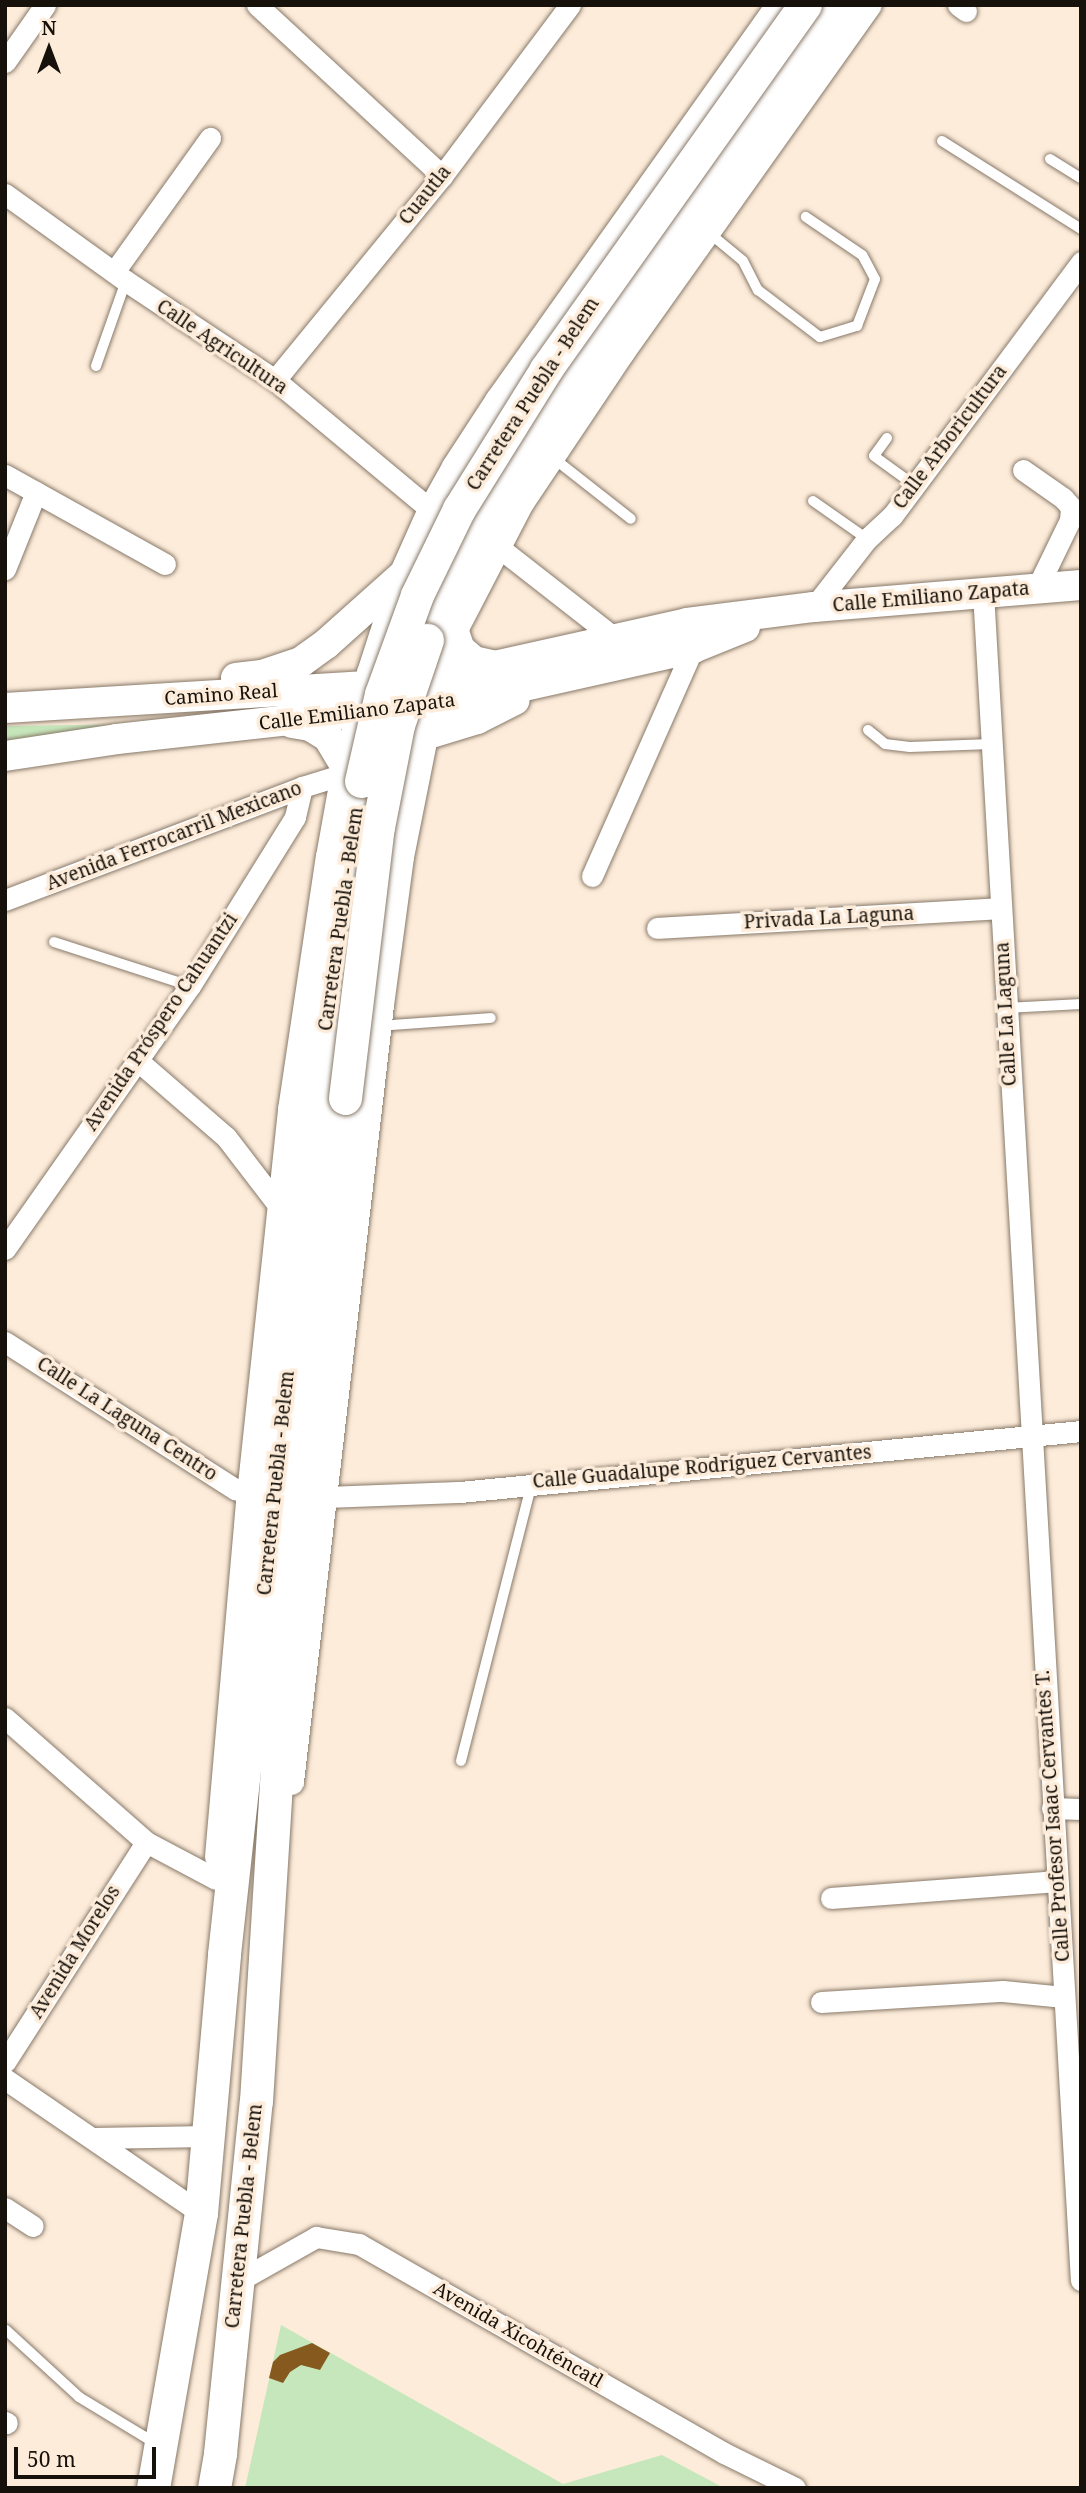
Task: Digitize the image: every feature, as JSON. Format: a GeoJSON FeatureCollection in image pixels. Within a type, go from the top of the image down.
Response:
{"type":"FeatureCollection","features":[{"type":"Feature","properties":{"kind":"main road","name":"Carretera Puebla - Belem"},"geometry":{"type":"LineString","coordinates":[[214,2488],[220,2453],[256,2101],[265,1943],[262,1768],[346,859],[381,694],[417,595],[459,509],[500,440],[665,199],[805,5]]}},
{"type":"Feature","properties":{"kind":"main road","name":"Carretera Puebla - Belem"},"geometry":{"type":"LineString","coordinates":[[153,2488],[201,2213],[224,1954],[262,1768],[299,1524],[378,827],[398,725],[427,640],[490,504],[594,345],[837,5]]}},
{"type":"Feature","properties":{"kind":"main road"},"geometry":{"type":"LineString","coordinates":[[18,707],[262,675],[301,662],[326,644],[401,576]]}},
{"type":"Feature","properties":{"kind":"main road","name":"Calle Emiliano Zapata"},"geometry":{"type":"LineString","coordinates":[[437,677],[687,623],[814,607],[1081,585]]}},
{"type":"Feature","properties":{"kind":"main road","name":"Calle Emiliano Zapata"},"geometry":{"type":"LineString","coordinates":[[5,756],[117,739],[281,721],[363,699],[427,721],[559,678],[694,648],[781,612]]}},
{"type":"Feature","properties":{"kind":"main road"},"geometry":{"type":"LineString","coordinates":[[454,632],[460,649],[474,662],[495,666]]}},
{"type":"Feature","properties":{"kind":"main road","name":"Camino Real"},"geometry":{"type":"LineString","coordinates":[[18,707],[363,699],[437,677]]}},
{"type":"Feature","properties":{"kind":"main road"},"geometry":{"type":"LineString","coordinates":[[281,721],[310,726],[328,737],[345,771]]}},
{"type":"Feature","properties":{"kind":"street"},"geometry":{"type":"LineString","coordinates":[[6,59],[45,5]]}},
{"type":"Feature","properties":{"kind":"street"},"geometry":{"type":"LineString","coordinates":[[257,5],[442,176]]}},
{"type":"Feature","properties":{"kind":"street","name":"Cuautla"},"geometry":{"type":"LineString","coordinates":[[275,380],[442,176],[570,5]]}},
{"type":"Feature","properties":{"kind":"street","name":"Carretera Puebla - Belem"},"geometry":{"type":"LineString","coordinates":[[224,1954],[216,1879],[250,1494],[291,1110],[345,771],[363,699],[401,576],[431,510],[498,401],[779,5]]}},
{"type":"Feature","properties":{"kind":"street","name":"Carretera Puebla - Belem"},"geometry":{"type":"LineString","coordinates":[[265,1943],[294,1762],[323,1497],[401,857],[437,677],[454,632],[497,546],[552,457],[869,5]]}},
{"type":"Feature","properties":{"kind":"street"},"geometry":{"type":"LineString","coordinates":[[120,277],[210,138]]}},
{"type":"Feature","properties":{"kind":"street","name":"Calle Agricultura"},"geometry":{"type":"LineString","coordinates":[[5,194],[120,277],[275,380],[431,510]]}},
{"type":"Feature","properties":{"kind":"street","name":"Calle Arboricultura"},"geometry":{"type":"LineString","coordinates":[[814,607],[867,539],[892,516],[1081,262]]}},
{"type":"Feature","properties":{"kind":"street"},"geometry":{"type":"LineString","coordinates":[[7,470],[36,492],[164,564]]}},
{"type":"Feature","properties":{"kind":"street"},"geometry":{"type":"LineString","coordinates":[[1023,470],[1063,498],[1071,508],[1070,520],[1037,588]]}},
{"type":"Feature","properties":{"kind":"street"},"geometry":{"type":"LineString","coordinates":[[5,569],[36,492]]}},
{"type":"Feature","properties":{"kind":"street"},"geometry":{"type":"LineString","coordinates":[[497,546],[616,639]]}},
{"type":"Feature","properties":{"kind":"street","name":"Calle La Laguna"},"geometry":{"type":"LineString","coordinates":[[982,592],[1030,1436]]}},
{"type":"Feature","properties":{"kind":"street"},"geometry":{"type":"LineString","coordinates":[[592,876],[694,648]]}},
{"type":"Feature","properties":{"kind":"street","name":"Avenida Ferrocarril Mexicano"},"geometry":{"type":"LineString","coordinates":[[5,901],[345,771]]}},
{"type":"Feature","properties":{"kind":"street","name":"Avenida Próspero Cahuantzi"},"geometry":{"type":"LineString","coordinates":[[5,1249],[190,986],[295,817],[302,787]]}},
{"type":"Feature","properties":{"kind":"street","name":"Privada La Laguna"},"geometry":{"type":"LineString","coordinates":[[657,929],[1000,908]]}},
{"type":"Feature","properties":{"kind":"street"},"geometry":{"type":"LineString","coordinates":[[137,1060],[226,1137],[282,1210]]}},
{"type":"Feature","properties":{"kind":"street","name":"Calle La Laguna Centro"},"geometry":{"type":"LineString","coordinates":[[5,1342],[235,1489],[250,1494]]}},
{"type":"Feature","properties":{"kind":"street","name":"Calle Guadalupe Rodríguez Cervantes"},"geometry":{"type":"LineString","coordinates":[[323,1497],[460,1492],[1081,1431]]}},
{"type":"Feature","properties":{"kind":"street","name":"Calle Profesor Isaac Cervantes T."},"geometry":{"type":"LineString","coordinates":[[1030,1436],[1064,1997],[1077,2157],[1081,2280]]}},
{"type":"Feature","properties":{"kind":"street"},"geometry":{"type":"LineString","coordinates":[[5,1718],[146,1842],[216,1879]]}},
{"type":"Feature","properties":{"kind":"street"},"geometry":{"type":"LineString","coordinates":[[1052,1808],[1081,1809]]}},
{"type":"Feature","properties":{"kind":"street","name":"Avenida Morelos"},"geometry":{"type":"LineString","coordinates":[[5,2062],[146,1842]]}},
{"type":"Feature","properties":{"kind":"street"},"geometry":{"type":"LineString","coordinates":[[831,1898],[1057,1881]]}},
{"type":"Feature","properties":{"kind":"street"},"geometry":{"type":"LineString","coordinates":[[821,2003],[1003,1991],[1064,1997]]}},
{"type":"Feature","properties":{"kind":"street"},"geometry":{"type":"LineString","coordinates":[[5,2079],[201,2213]]}},
{"type":"Feature","properties":{"kind":"street"},"geometry":{"type":"LineString","coordinates":[[94,2138],[208,2136]]}},
{"type":"Feature","properties":{"kind":"street"},"geometry":{"type":"LineString","coordinates":[[5,2208],[33,2226]]}},
{"type":"Feature","properties":{"kind":"street","name":"Avenida Xicohténcatl"},"geometry":{"type":"LineString","coordinates":[[238,2281],[316,2237],[359,2244],[724,2452],[795,2488]]}},
{"type":"Feature","properties":{"kind":"lane"},"geometry":{"type":"LineString","coordinates":[[942,141],[1081,229]]}},
{"type":"Feature","properties":{"kind":"lane"},"geometry":{"type":"LineString","coordinates":[[1050,159],[1081,178]]}},
{"type":"Feature","properties":{"kind":"lane"},"geometry":{"type":"LineString","coordinates":[[708,232],[743,261],[758,289],[820,337],[857,326],[875,279],[862,254],[806,217]]}},
{"type":"Feature","properties":{"kind":"lane"},"geometry":{"type":"LineString","coordinates":[[96,366],[120,277]]}},
{"type":"Feature","properties":{"kind":"lane"},"geometry":{"type":"LineString","coordinates":[[887,438],[874,456],[914,485]]}},
{"type":"Feature","properties":{"kind":"lane"},"geometry":{"type":"LineString","coordinates":[[552,457],[631,519]]}},
{"type":"Feature","properties":{"kind":"lane"},"geometry":{"type":"LineString","coordinates":[[813,501],[867,539]]}},
{"type":"Feature","properties":{"kind":"lane"},"geometry":{"type":"LineString","coordinates":[[868,730],[885,744],[910,747],[991,744]]}},
{"type":"Feature","properties":{"kind":"lane"},"geometry":{"type":"LineString","coordinates":[[54,942],[190,986]]}},
{"type":"Feature","properties":{"kind":"lane"},"geometry":{"type":"LineString","coordinates":[[1006,1008],[1081,1004]]}},
{"type":"Feature","properties":{"kind":"lane"},"geometry":{"type":"LineString","coordinates":[[379,1026],[491,1018]]}},
{"type":"Feature","properties":{"kind":"lane"},"geometry":{"type":"LineString","coordinates":[[461,1761],[532,1483]]}},
{"type":"Feature","properties":{"kind":"lane"},"geometry":{"type":"LineString","coordinates":[[6,2330],[79,2397],[161,2446]]}},
{"type":"Feature","properties":{"kind":"green space"},"geometry":{"type":"Polygon","coordinates":[[[150,724],[5,746],[5,726],[150,724]]]}},
{"type":"Feature","properties":{"kind":"green space"},"geometry":{"type":"Polygon","coordinates":[[[281,2325],[563,2484],[662,2455],[724,2488],[245,2488],[281,2325]]]}},
{"type":"Feature","properties":{"kind":"building"},"geometry":{"type":"Polygon","coordinates":[[[312,2343],[330,2353],[320,2370],[301,2365],[290,2372],[283,2383],[269,2378],[273,2362],[280,2355],[312,2343]]]}}]}
